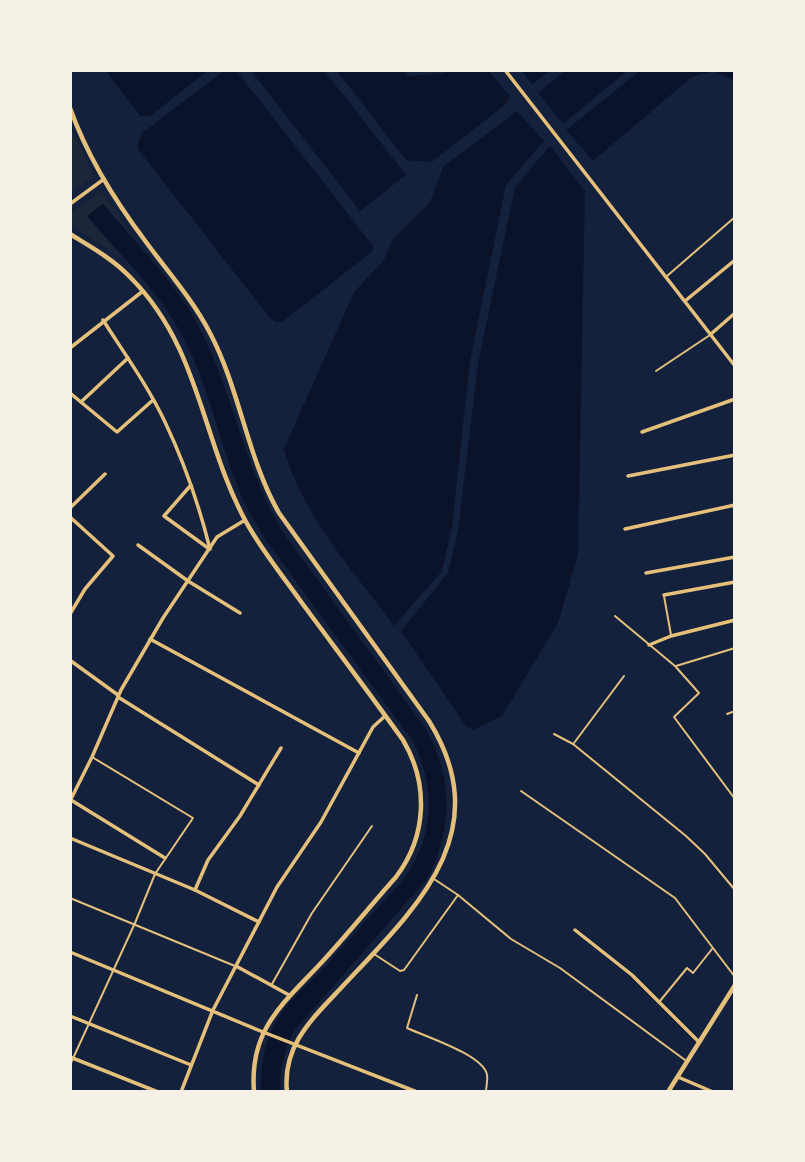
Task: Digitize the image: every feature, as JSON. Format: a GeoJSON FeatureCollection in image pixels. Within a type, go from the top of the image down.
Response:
{"type":"FeatureCollection","features":[{"type":"Feature","properties":{"kind":"street"},"geometry":{"type":"LineString","coordinates":[[505,70],[735,366]]}},
{"type":"Feature","properties":{"kind":"street"},"geometry":{"type":"LineString","coordinates":[[70,108],[81,137],[104,179],[140,235],[193,304],[211,335],[262,478],[285,523],[429,721],[441,743],[453,781],[454,819],[445,856],[434,879],[373,953],[291,1043],[287,1092]]}},
{"type":"Feature","properties":{"kind":"street"},"geometry":{"type":"LineString","coordinates":[[70,204],[104,179]]}},
{"type":"Feature","properties":{"kind":"street"},"geometry":{"type":"LineString","coordinates":[[70,234],[112,261],[143,291],[166,322],[185,357],[229,485],[245,520],[265,553],[408,748],[419,781],[421,814],[415,842],[396,877],[275,1011],[254,1067],[254,1092]]}},
{"type":"Feature","properties":{"kind":"street"},"geometry":{"type":"LineString","coordinates":[[685,302],[735,260]]}},
{"type":"Feature","properties":{"kind":"street"},"geometry":{"type":"LineString","coordinates":[[70,348],[143,291]]}},
{"type":"Feature","properties":{"kind":"street"},"geometry":{"type":"LineString","coordinates":[[710,334],[735,313]]}},
{"type":"Feature","properties":{"kind":"street"},"geometry":{"type":"LineString","coordinates":[[103,320],[165,421],[191,485],[209,549]]}},
{"type":"Feature","properties":{"kind":"street"},"geometry":{"type":"LineString","coordinates":[[80,402],[128,358]]}},
{"type":"Feature","properties":{"kind":"street"},"geometry":{"type":"LineString","coordinates":[[71,395],[117,432],[153,400]]}},
{"type":"Feature","properties":{"kind":"street"},"geometry":{"type":"LineString","coordinates":[[642,432],[735,399]]}},
{"type":"Feature","properties":{"kind":"street"},"geometry":{"type":"LineString","coordinates":[[628,476],[735,455]]}},
{"type":"Feature","properties":{"kind":"street"},"geometry":{"type":"LineString","coordinates":[[70,508],[105,474]]}},
{"type":"Feature","properties":{"kind":"street"},"geometry":{"type":"LineString","coordinates":[[191,485],[164,516],[209,549]]}},
{"type":"Feature","properties":{"kind":"street"},"geometry":{"type":"LineString","coordinates":[[625,528],[735,505]]}},
{"type":"Feature","properties":{"kind":"street"},"geometry":{"type":"LineString","coordinates":[[70,517],[113,556],[85,589],[70,614]]}},
{"type":"Feature","properties":{"kind":"street"},"geometry":{"type":"LineString","coordinates":[[165,858],[70,801],[118,696],[150,639],[217,537],[245,520]]}},
{"type":"Feature","properties":{"kind":"street"},"geometry":{"type":"LineString","coordinates":[[138,545],[188,581],[240,613]]}},
{"type":"Feature","properties":{"kind":"street"},"geometry":{"type":"LineString","coordinates":[[646,573],[735,558]]}},
{"type":"Feature","properties":{"kind":"street"},"geometry":{"type":"LineString","coordinates":[[664,595],[735,582]]}},
{"type":"Feature","properties":{"kind":"street"},"geometry":{"type":"LineString","coordinates":[[649,645],[671,636],[735,620]]}},
{"type":"Feature","properties":{"kind":"street"},"geometry":{"type":"LineString","coordinates":[[150,639],[359,753]]}},
{"type":"Feature","properties":{"kind":"street"},"geometry":{"type":"LineString","coordinates":[[71,661],[118,696],[259,785]]}},
{"type":"Feature","properties":{"kind":"street"},"geometry":{"type":"LineString","coordinates":[[181,1092],[213,1010],[277,887],[321,822],[373,727],[385,716]]}},
{"type":"Feature","properties":{"kind":"street"},"geometry":{"type":"LineString","coordinates":[[195,890],[208,860],[240,817],[281,748]]}},
{"type":"Feature","properties":{"kind":"street"},"geometry":{"type":"LineString","coordinates":[[70,838],[195,890],[259,922]]}},
{"type":"Feature","properties":{"kind":"street"},"geometry":{"type":"LineString","coordinates":[[575,930],[632,975],[699,1042]]}},
{"type":"Feature","properties":{"kind":"street"},"geometry":{"type":"LineString","coordinates":[[70,952],[416,1092]]}},
{"type":"Feature","properties":{"kind":"street"},"geometry":{"type":"LineString","coordinates":[[236,966],[289,995]]}},
{"type":"Feature","properties":{"kind":"street"},"geometry":{"type":"LineString","coordinates":[[668,1092],[735,985]]}},
{"type":"Feature","properties":{"kind":"street"},"geometry":{"type":"LineString","coordinates":[[70,1016],[192,1065]]}},
{"type":"Feature","properties":{"kind":"street"},"geometry":{"type":"LineString","coordinates":[[72,1058],[158,1092]]}},
{"type":"Feature","properties":{"kind":"street"},"geometry":{"type":"LineString","coordinates":[[678,1077],[713,1092]]}},
{"type":"Feature","properties":{"kind":"lane"},"geometry":{"type":"LineString","coordinates":[[666,276],[735,217]]}},
{"type":"Feature","properties":{"kind":"lane"},"geometry":{"type":"LineString","coordinates":[[656,370],[710,334]]}},
{"type":"Feature","properties":{"kind":"lane"},"geometry":{"type":"LineString","coordinates":[[664,595],[671,636]]}},
{"type":"Feature","properties":{"kind":"lane"},"geometry":{"type":"LineString","coordinates":[[615,616],[675,666],[699,693],[674,717],[735,799]]}},
{"type":"Feature","properties":{"kind":"lane"},"geometry":{"type":"LineString","coordinates":[[675,666],[735,648]]}},
{"type":"Feature","properties":{"kind":"lane"},"geometry":{"type":"LineString","coordinates":[[573,744],[624,676]]}},
{"type":"Feature","properties":{"kind":"lane"},"geometry":{"type":"LineString","coordinates":[[727,714],[735,711]]}},
{"type":"Feature","properties":{"kind":"lane"},"geometry":{"type":"LineString","coordinates":[[554,734],[573,744],[686,836],[735,890]]}},
{"type":"Feature","properties":{"kind":"lane"},"geometry":{"type":"LineString","coordinates":[[70,1065],[155,874],[193,818],[92,757]]}},
{"type":"Feature","properties":{"kind":"lane"},"geometry":{"type":"LineString","coordinates":[[522,791],[675,898],[735,977]]}},
{"type":"Feature","properties":{"kind":"lane"},"geometry":{"type":"LineString","coordinates":[[271,985],[312,913],[372,826]]}},
{"type":"Feature","properties":{"kind":"lane"},"geometry":{"type":"LineString","coordinates":[[434,879],[458,895],[511,939],[560,968],[686,1061]]}},
{"type":"Feature","properties":{"kind":"lane"},"geometry":{"type":"LineString","coordinates":[[373,953],[402,971],[458,895]]}},
{"type":"Feature","properties":{"kind":"lane"},"geometry":{"type":"LineString","coordinates":[[70,898],[236,966]]}},
{"type":"Feature","properties":{"kind":"lane"},"geometry":{"type":"LineString","coordinates":[[659,1002],[687,968],[693,973],[713,948]]}},
{"type":"Feature","properties":{"kind":"lane"},"geometry":{"type":"LineString","coordinates":[[418,995],[407,1028],[462,1052],[483,1066],[488,1074],[486,1092]]}},
{"type":"Feature","properties":{"kind":"shaded area"},"geometry":{"type":"Polygon","coordinates":[[[105,70],[209,70],[150,116],[140,116],[105,70]]]}},
{"type":"Feature","properties":{"kind":"shaded area"},"geometry":{"type":"Polygon","coordinates":[[[225,70],[236,70],[373,246],[372,252],[283,321],[276,322],[270,318],[137,148],[141,134],[225,70]]]}},
{"type":"Feature","properties":{"kind":"shaded area"},"geometry":{"type":"Polygon","coordinates":[[[324,70],[406,175],[360,211],[252,72],[324,70]]]}},
{"type":"Feature","properties":{"kind":"shaded area"},"geometry":{"type":"Polygon","coordinates":[[[336,70],[404,70],[409,76],[445,73],[449,70],[488,70],[510,96],[506,104],[432,162],[406,160],[336,70]]]}},
{"type":"Feature","properties":{"kind":"shaded area"},"geometry":{"type":"Polygon","coordinates":[[[521,70],[550,70],[532,85],[521,70]]]}},
{"type":"Feature","properties":{"kind":"shaded area"},"geometry":{"type":"Polygon","coordinates":[[[566,70],[628,70],[563,124],[538,93],[566,70]]]}},
{"type":"Feature","properties":{"kind":"shaded area"},"geometry":{"type":"Polygon","coordinates":[[[641,70],[735,70],[735,81],[714,71],[692,77],[593,161],[566,130],[641,70]]]}},
{"type":"Feature","properties":{"kind":"shaded area"},"geometry":{"type":"Polygon","coordinates":[[[517,111],[544,141],[506,185],[470,361],[452,527],[442,571],[394,626],[316,520],[292,474],[284,449],[354,292],[384,260],[392,240],[430,202],[443,167],[517,111]]]}},
{"type":"Feature","properties":{"kind":"shaded area"},"geometry":{"type":"Polygon","coordinates":[[[70,127],[93,174],[70,194],[70,127]]]}},
{"type":"Feature","properties":{"kind":"shaded area"},"geometry":{"type":"Polygon","coordinates":[[[550,146],[585,191],[578,555],[558,623],[502,716],[473,730],[466,726],[401,631],[448,573],[458,531],[478,363],[515,187],[550,146]]]}},
{"type":"Feature","properties":{"kind":"shaded area"},"geometry":{"type":"Polygon","coordinates":[[[102,191],[135,240],[103,204],[88,216],[125,261],[70,224],[70,213],[102,191]]]}},
{"type":"Feature","properties":{"kind":"shaded area"},"geometry":{"type":"Polygon","coordinates":[[[103,204],[167,279],[190,311],[211,352],[269,507],[282,531],[426,729],[435,747],[445,784],[442,841],[428,878],[294,1031],[283,1060],[281,1092],[261,1092],[264,1055],[273,1028],[298,993],[323,969],[411,868],[419,853],[428,821],[428,788],[412,740],[270,546],[251,515],[234,476],[202,380],[177,325],[154,292],[87,216],[103,204]]]}}]}
